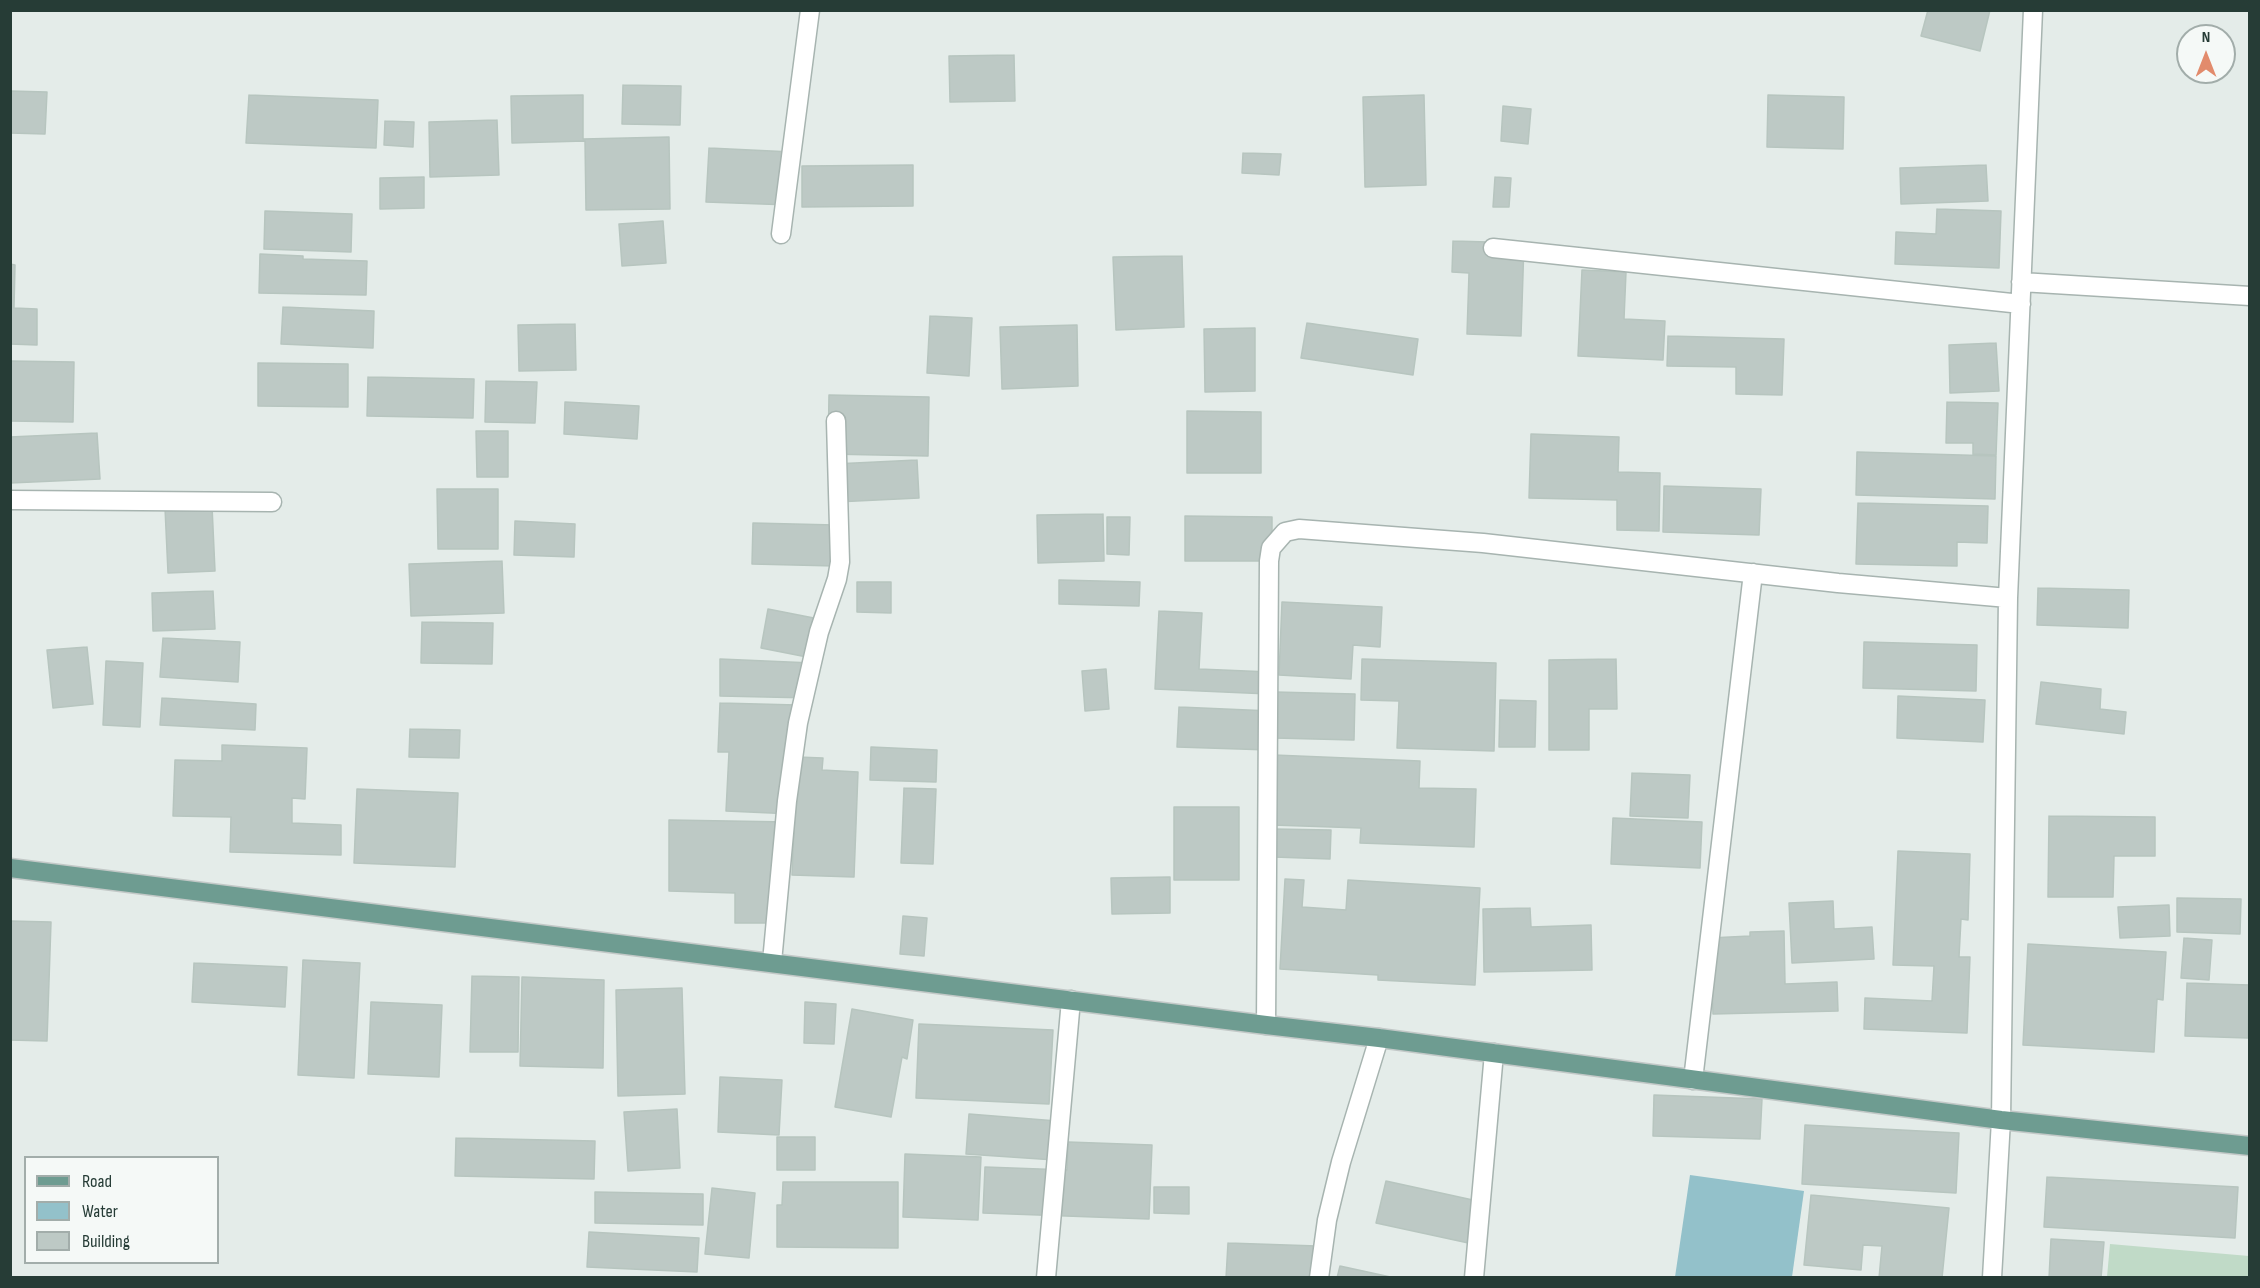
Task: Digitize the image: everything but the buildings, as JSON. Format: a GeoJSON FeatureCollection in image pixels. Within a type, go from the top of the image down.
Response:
{"type":"FeatureCollection","features":[{"type":"Feature","properties":{"kind":"main road"},"geometry":{"type":"LineString","coordinates":[[10,868],[1379,1038],[2001,1120],[2250,1146]]}},
{"type":"Feature","properties":{"kind":"street"},"geometry":{"type":"LineString","coordinates":[[781,234],[810,10]]}},
{"type":"Feature","properties":{"kind":"street"},"geometry":{"type":"LineString","coordinates":[[1992,1278],[2001,1120],[2008,598],[2033,10]]}},
{"type":"Feature","properties":{"kind":"street"},"geometry":{"type":"LineString","coordinates":[[1493,249],[2020,304]]}},
{"type":"Feature","properties":{"kind":"street"},"geometry":{"type":"LineString","coordinates":[[2021,282],[2250,296]]}},
{"type":"Feature","properties":{"kind":"street"},"geometry":{"type":"LineString","coordinates":[[772,962],[786,801],[798,723],[819,632],[837,579],[840,562],[836,421]]}},
{"type":"Feature","properties":{"kind":"street"},"geometry":{"type":"LineString","coordinates":[[10,500],[272,502]]}},
{"type":"Feature","properties":{"kind":"street"},"geometry":{"type":"LineString","coordinates":[[1266,1025],[1269,561],[1271,548],[1285,532],[1299,529],[1483,543],[2008,598]]}},
{"type":"Feature","properties":{"kind":"street"},"geometry":{"type":"LineString","coordinates":[[1693,1080],[1753,573]]}},
{"type":"Feature","properties":{"kind":"street"},"geometry":{"type":"LineString","coordinates":[[1046,1278],[1071,1000]]}},
{"type":"Feature","properties":{"kind":"street"},"geometry":{"type":"LineString","coordinates":[[1319,1278],[1327,1220],[1341,1162],[1379,1038]]}},
{"type":"Feature","properties":{"kind":"street"},"geometry":{"type":"LineString","coordinates":[[1474,1278],[1494,1053]]}},
{"type":"Feature","properties":{"kind":"green space"},"geometry":{"type":"Polygon","coordinates":[[[2110,1244],[2249,1256],[2249,1277],[2107,1277],[2110,1244]]]}},
{"type":"Feature","properties":{"kind":"water"},"geometry":{"type":"Polygon","coordinates":[[[1690,1175],[1804,1191],[1792,1277],[1675,1277],[1690,1175]]]}}]}
